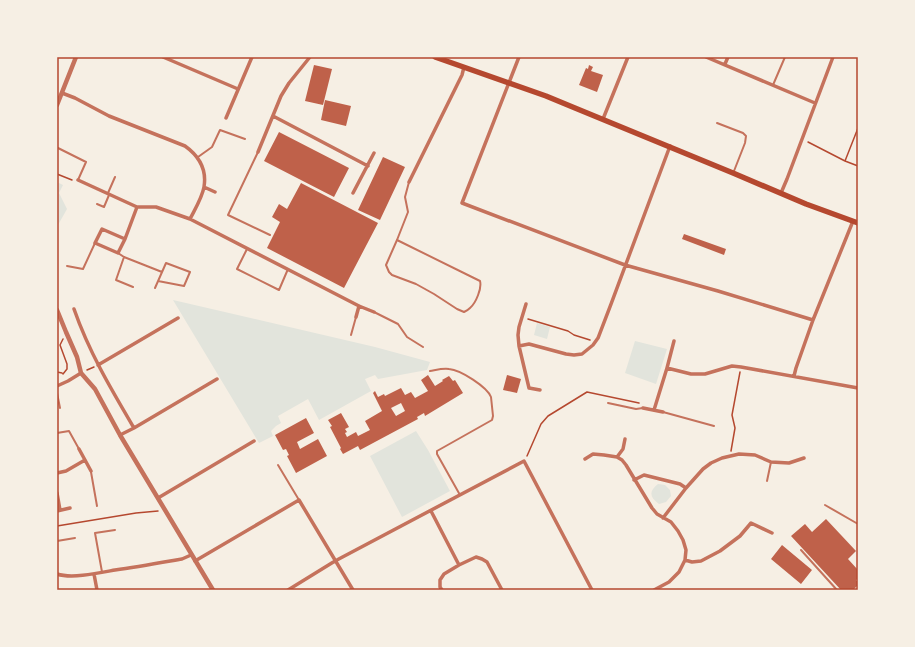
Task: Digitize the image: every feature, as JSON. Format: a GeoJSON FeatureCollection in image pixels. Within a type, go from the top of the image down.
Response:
{"type":"FeatureCollection","features":[{"type":"Feature","properties":{"kind":"main road"},"geometry":{"type":"LineString","coordinates":[[435,57],[546,96],[733,172],[806,204],[856,222]]}},
{"type":"Feature","properties":{"kind":"street"},"geometry":{"type":"LineString","coordinates":[[57,105],[76,57]]}},
{"type":"Feature","properties":{"kind":"street"},"geometry":{"type":"LineString","coordinates":[[163,57],[238,88]]}},
{"type":"Feature","properties":{"kind":"street"},"geometry":{"type":"LineString","coordinates":[[226,118],[252,57]]}},
{"type":"Feature","properties":{"kind":"street"},"geometry":{"type":"LineString","coordinates":[[258,152],[281,96],[289,83],[310,57]]}},
{"type":"Feature","properties":{"kind":"street"},"geometry":{"type":"LineString","coordinates":[[519,57],[462,203],[625,265],[813,320]]}},
{"type":"Feature","properties":{"kind":"street"},"geometry":{"type":"LineString","coordinates":[[603,119],[628,57]]}},
{"type":"Feature","properties":{"kind":"street"},"geometry":{"type":"LineString","coordinates":[[706,57],[815,103]]}},
{"type":"Feature","properties":{"kind":"street"},"geometry":{"type":"LineString","coordinates":[[725,64],[728,57]]}},
{"type":"Feature","properties":{"kind":"street"},"geometry":{"type":"LineString","coordinates":[[781,193],[833,57]]}},
{"type":"Feature","properties":{"kind":"street"},"geometry":{"type":"LineString","coordinates":[[408,182],[441,118],[464,67]]}},
{"type":"Feature","properties":{"kind":"street"},"geometry":{"type":"LineString","coordinates":[[62,93],[75,98],[109,116],[185,146],[193,152],[198,157],[202,165],[204,187],[190,219]]}},
{"type":"Feature","properties":{"kind":"street"},"geometry":{"type":"LineString","coordinates":[[273,116],[368,166]]}},
{"type":"Feature","properties":{"kind":"street"},"geometry":{"type":"LineString","coordinates":[[519,346],[529,344],[574,355],[582,354],[593,345],[611,304],[670,146]]}},
{"type":"Feature","properties":{"kind":"street"},"geometry":{"type":"LineString","coordinates":[[353,192],[374,153]]}},
{"type":"Feature","properties":{"kind":"street"},"geometry":{"type":"LineString","coordinates":[[78,180],[137,207],[156,207],[190,219],[359,306],[374,312]]}},
{"type":"Feature","properties":{"kind":"street"},"geometry":{"type":"LineString","coordinates":[[204,187],[216,192]]}},
{"type":"Feature","properties":{"kind":"street"},"geometry":{"type":"LineString","coordinates":[[125,239],[102,229],[95,243],[118,253],[125,239],[137,207]]}},
{"type":"Feature","properties":{"kind":"street"},"geometry":{"type":"LineString","coordinates":[[794,376],[813,320],[856,222]]}},
{"type":"Feature","properties":{"kind":"street"},"geometry":{"type":"LineString","coordinates":[[526,304],[519,327],[519,346],[529,388],[540,390]]}},
{"type":"Feature","properties":{"kind":"street"},"geometry":{"type":"LineString","coordinates":[[356,318],[359,306]]}},
{"type":"Feature","properties":{"kind":"street"},"geometry":{"type":"LineString","coordinates":[[74,309],[81,331],[98,365],[134,428]]}},
{"type":"Feature","properties":{"kind":"street"},"geometry":{"type":"LineString","coordinates":[[57,310],[77,357],[81,372],[95,389],[120,435],[212,590]]}},
{"type":"Feature","properties":{"kind":"street"},"geometry":{"type":"LineString","coordinates":[[98,365],[178,318]]}},
{"type":"Feature","properties":{"kind":"street"},"geometry":{"type":"LineString","coordinates":[[654,410],[674,341]]}},
{"type":"Feature","properties":{"kind":"street"},"geometry":{"type":"LineString","coordinates":[[667,368],[691,374],[705,374],[732,366],[858,388]]}},
{"type":"Feature","properties":{"kind":"street"},"geometry":{"type":"LineString","coordinates":[[57,386],[68,381],[81,372]]}},
{"type":"Feature","properties":{"kind":"street"},"geometry":{"type":"LineString","coordinates":[[120,435],[217,379]]}},
{"type":"Feature","properties":{"kind":"street"},"geometry":{"type":"LineString","coordinates":[[643,408],[663,412]]}},
{"type":"Feature","properties":{"kind":"street"},"geometry":{"type":"LineString","coordinates":[[618,457],[623,449],[625,439]]}},
{"type":"Feature","properties":{"kind":"street"},"geometry":{"type":"LineString","coordinates":[[158,498],[254,441]]}},
{"type":"Feature","properties":{"kind":"street"},"geometry":{"type":"LineString","coordinates":[[79,449],[91,471]]}},
{"type":"Feature","properties":{"kind":"street"},"geometry":{"type":"LineString","coordinates":[[585,459],[593,454],[618,457],[622,460],[652,508],[663,518],[671,522],[683,540],[686,550],[685,560],[680,572],[670,582],[654,590]]}},
{"type":"Feature","properties":{"kind":"street"},"geometry":{"type":"LineString","coordinates":[[663,518],[686,488],[710,463],[722,458],[739,454],[754,455],[771,462],[789,463],[804,458]]}},
{"type":"Feature","properties":{"kind":"street"},"geometry":{"type":"LineString","coordinates":[[57,473],[66,471],[85,460]]}},
{"type":"Feature","properties":{"kind":"street"},"geometry":{"type":"LineString","coordinates":[[288,590],[335,561],[524,461],[592,590]]}},
{"type":"Feature","properties":{"kind":"street"},"geometry":{"type":"LineString","coordinates":[[634,480],[644,475],[680,484],[686,488]]}},
{"type":"Feature","properties":{"kind":"street"},"geometry":{"type":"LineString","coordinates":[[57,492],[59,510],[70,508]]}},
{"type":"Feature","properties":{"kind":"street"},"geometry":{"type":"LineString","coordinates":[[195,561],[299,500],[352,590]]}},
{"type":"Feature","properties":{"kind":"street"},"geometry":{"type":"LineString","coordinates":[[431,510],[459,565]]}},
{"type":"Feature","properties":{"kind":"street"},"geometry":{"type":"LineString","coordinates":[[685,560],[692,562],[701,561],[714,554],[740,536],[751,523],[772,533]]}},
{"type":"Feature","properties":{"kind":"street"},"geometry":{"type":"LineString","coordinates":[[57,574],[62,576],[72,576],[94,574],[182,559],[192,555]]}},
{"type":"Feature","properties":{"kind":"street"},"geometry":{"type":"LineString","coordinates":[[442,590],[440,587],[440,580],[444,574],[476,557],[482,558],[487,562],[502,590]]}},
{"type":"Feature","properties":{"kind":"street"},"geometry":{"type":"LineString","coordinates":[[94,574],[97,590]]}},
{"type":"Feature","properties":{"kind":"lane"},"geometry":{"type":"LineString","coordinates":[[773,85],[785,57]]}},
{"type":"Feature","properties":{"kind":"lane"},"geometry":{"type":"LineString","coordinates":[[717,123],[746,136],[745,143],[733,172]]}},
{"type":"Feature","properties":{"kind":"lane"},"geometry":{"type":"LineString","coordinates":[[198,157],[212,148],[220,130],[245,139]]}},
{"type":"Feature","properties":{"kind":"lane"},"geometry":{"type":"LineString","coordinates":[[58,148],[86,162],[78,180]]}},
{"type":"Feature","properties":{"kind":"lane"},"geometry":{"type":"LineString","coordinates":[[258,152],[228,215],[270,235]]}},
{"type":"Feature","properties":{"kind":"lane"},"geometry":{"type":"LineString","coordinates":[[97,204],[104,207],[115,177]]}},
{"type":"Feature","properties":{"kind":"lane"},"geometry":{"type":"LineString","coordinates":[[398,240],[480,281],[481,285],[478,296],[471,308],[464,312],[457,309],[416,284],[392,275],[389,272],[386,265],[398,240],[408,212],[405,197],[408,182]]}},
{"type":"Feature","properties":{"kind":"lane"},"geometry":{"type":"LineString","coordinates":[[67,266],[83,269],[95,243]]}},
{"type":"Feature","properties":{"kind":"lane"},"geometry":{"type":"LineString","coordinates":[[247,249],[236,269],[279,290],[288,269]]}},
{"type":"Feature","properties":{"kind":"lane"},"geometry":{"type":"LineString","coordinates":[[118,253],[124,257],[162,272]]}},
{"type":"Feature","properties":{"kind":"lane"},"geometry":{"type":"LineString","coordinates":[[124,257],[116,280],[133,286]]}},
{"type":"Feature","properties":{"kind":"lane"},"geometry":{"type":"LineString","coordinates":[[155,288],[158,281],[166,263],[190,272],[184,286],[158,281]]}},
{"type":"Feature","properties":{"kind":"lane"},"geometry":{"type":"LineString","coordinates":[[374,312],[398,324],[407,337],[423,348]]}},
{"type":"Feature","properties":{"kind":"lane"},"geometry":{"type":"LineString","coordinates":[[351,335],[356,318]]}},
{"type":"Feature","properties":{"kind":"lane"},"geometry":{"type":"LineString","coordinates":[[430,371],[449,369],[467,375],[490,394],[491,398],[494,416],[492,420],[437,451],[437,454],[460,495]]}},
{"type":"Feature","properties":{"kind":"lane"},"geometry":{"type":"LineString","coordinates":[[57,394],[60,408]]}},
{"type":"Feature","properties":{"kind":"lane"},"geometry":{"type":"LineString","coordinates":[[608,403],[636,409],[643,408]]}},
{"type":"Feature","properties":{"kind":"lane"},"geometry":{"type":"LineString","coordinates":[[663,412],[714,426]]}},
{"type":"Feature","properties":{"kind":"lane"},"geometry":{"type":"LineString","coordinates":[[57,433],[69,431],[79,449]]}},
{"type":"Feature","properties":{"kind":"lane"},"geometry":{"type":"LineString","coordinates":[[766,480],[771,462]]}},
{"type":"Feature","properties":{"kind":"lane"},"geometry":{"type":"LineString","coordinates":[[278,465],[299,500]]}},
{"type":"Feature","properties":{"kind":"lane"},"geometry":{"type":"LineString","coordinates":[[91,471],[97,506]]}},
{"type":"Feature","properties":{"kind":"lane"},"geometry":{"type":"LineString","coordinates":[[825,505],[858,524]]}},
{"type":"Feature","properties":{"kind":"lane"},"geometry":{"type":"LineString","coordinates":[[102,572],[95,533],[115,530]]}},
{"type":"Feature","properties":{"kind":"lane"},"geometry":{"type":"LineString","coordinates":[[57,541],[75,538]]}},
{"type":"Feature","properties":{"kind":"lane"},"geometry":{"type":"LineString","coordinates":[[801,550],[837,590]]}},
{"type":"Feature","properties":{"kind":"path"},"geometry":{"type":"LineString","coordinates":[[845,161],[858,128]]}},
{"type":"Feature","properties":{"kind":"path"},"geometry":{"type":"LineString","coordinates":[[802,139],[858,166]]}},
{"type":"Feature","properties":{"kind":"path"},"geometry":{"type":"LineString","coordinates":[[57,174],[74,181],[78,180]]}},
{"type":"Feature","properties":{"kind":"path"},"geometry":{"type":"LineString","coordinates":[[522,317],[596,341]]}},
{"type":"Feature","properties":{"kind":"path"},"geometry":{"type":"LineString","coordinates":[[63,374],[67,369],[67,364],[60,345],[66,332]]}},
{"type":"Feature","properties":{"kind":"path"},"geometry":{"type":"LineString","coordinates":[[81,372],[98,365]]}},
{"type":"Feature","properties":{"kind":"path"},"geometry":{"type":"LineString","coordinates":[[730,456],[735,428],[732,415],[741,367]]}},
{"type":"Feature","properties":{"kind":"path"},"geometry":{"type":"LineString","coordinates":[[57,372],[63,374],[68,381]]}},
{"type":"Feature","properties":{"kind":"path"},"geometry":{"type":"LineString","coordinates":[[524,461],[541,424],[548,416],[587,392],[643,404],[643,408]]}},
{"type":"Feature","properties":{"kind":"path"},"geometry":{"type":"LineString","coordinates":[[57,526],[136,513],[166,511]]}},
{"type":"Feature","properties":{"kind":"shaded area"},"geometry":{"type":"Polygon","coordinates":[[[57,182],[63,185],[59,193],[67,209],[57,226],[57,182]]]}},
{"type":"Feature","properties":{"kind":"shaded area"},"geometry":{"type":"Polygon","coordinates":[[[173,300],[375,347],[430,362],[427,370],[378,379],[375,375],[365,379],[371,391],[319,420],[308,399],[278,416],[281,423],[271,431],[273,436],[259,443],[173,300]]]}},
{"type":"Feature","properties":{"kind":"shaded area"},"geometry":{"type":"Polygon","coordinates":[[[537,323],[550,327],[547,339],[534,335],[537,323]]]}},
{"type":"Feature","properties":{"kind":"shaded area"},"geometry":{"type":"Polygon","coordinates":[[[635,341],[667,349],[656,384],[625,373],[635,341]]]}},
{"type":"Feature","properties":{"kind":"shaded area"},"geometry":{"type":"Polygon","coordinates":[[[416,431],[450,491],[402,517],[370,456],[416,431]]]}},
{"type":"Feature","properties":{"kind":"shaded area"},"geometry":{"type":"Polygon","coordinates":[[[658,484],[665,485],[670,490],[671,496],[666,502],[659,504],[653,499],[651,494],[653,489],[658,484]]]}},
{"type":"Feature","properties":{"kind":"building"},"geometry":{"type":"Polygon","coordinates":[[[314,65],[332,69],[323,105],[305,101],[314,65]]]}},
{"type":"Feature","properties":{"kind":"building"},"geometry":{"type":"Polygon","coordinates":[[[589,65],[593,67],[591,71],[603,75],[597,92],[579,85],[586,68],[588,69],[589,65]]]}},
{"type":"Feature","properties":{"kind":"building"},"geometry":{"type":"Polygon","coordinates":[[[325,100],[351,106],[346,126],[321,120],[325,100]]]}},
{"type":"Feature","properties":{"kind":"building"},"geometry":{"type":"Polygon","coordinates":[[[279,132],[349,168],[334,197],[264,161],[279,132]]]}},
{"type":"Feature","properties":{"kind":"building"},"geometry":{"type":"Polygon","coordinates":[[[383,157],[405,167],[380,220],[358,210],[383,157]]]}},
{"type":"Feature","properties":{"kind":"building"},"geometry":{"type":"Polygon","coordinates":[[[301,183],[378,223],[344,288],[267,248],[280,222],[272,217],[279,204],[287,209],[301,183]]]}},
{"type":"Feature","properties":{"kind":"building"},"geometry":{"type":"Polygon","coordinates":[[[684,234],[726,249],[724,255],[682,239],[684,234]]]}},
{"type":"Feature","properties":{"kind":"building"},"geometry":{"type":"Polygon","coordinates":[[[428,375],[435,386],[449,376],[453,381],[455,380],[463,393],[425,416],[424,413],[417,417],[418,419],[360,450],[358,446],[343,454],[330,427],[332,426],[328,420],[341,413],[349,427],[345,429],[347,432],[345,433],[347,437],[356,432],[358,436],[370,430],[365,421],[382,411],[373,393],[375,391],[378,397],[384,394],[385,396],[401,388],[405,395],[411,392],[415,398],[428,391],[421,380],[428,375]],[[401,403],[391,408],[396,416],[405,411],[401,403]]]}},
{"type":"Feature","properties":{"kind":"building"},"geometry":{"type":"Polygon","coordinates":[[[507,375],[521,379],[517,393],[503,390],[507,375]]]}},
{"type":"Feature","properties":{"kind":"building"},"geometry":{"type":"Polygon","coordinates":[[[306,418],[314,433],[297,442],[300,449],[318,439],[327,456],[296,473],[287,456],[289,455],[286,449],[283,450],[275,435],[306,418]]]}},
{"type":"Feature","properties":{"kind":"building"},"geometry":{"type":"Polygon","coordinates":[[[826,519],[856,551],[848,559],[858,570],[858,579],[856,580],[858,585],[853,590],[841,590],[791,536],[805,524],[812,532],[826,519]]]}},
{"type":"Feature","properties":{"kind":"building"},"geometry":{"type":"Polygon","coordinates":[[[782,545],[812,570],[801,584],[771,559],[782,545]]]}}]}
